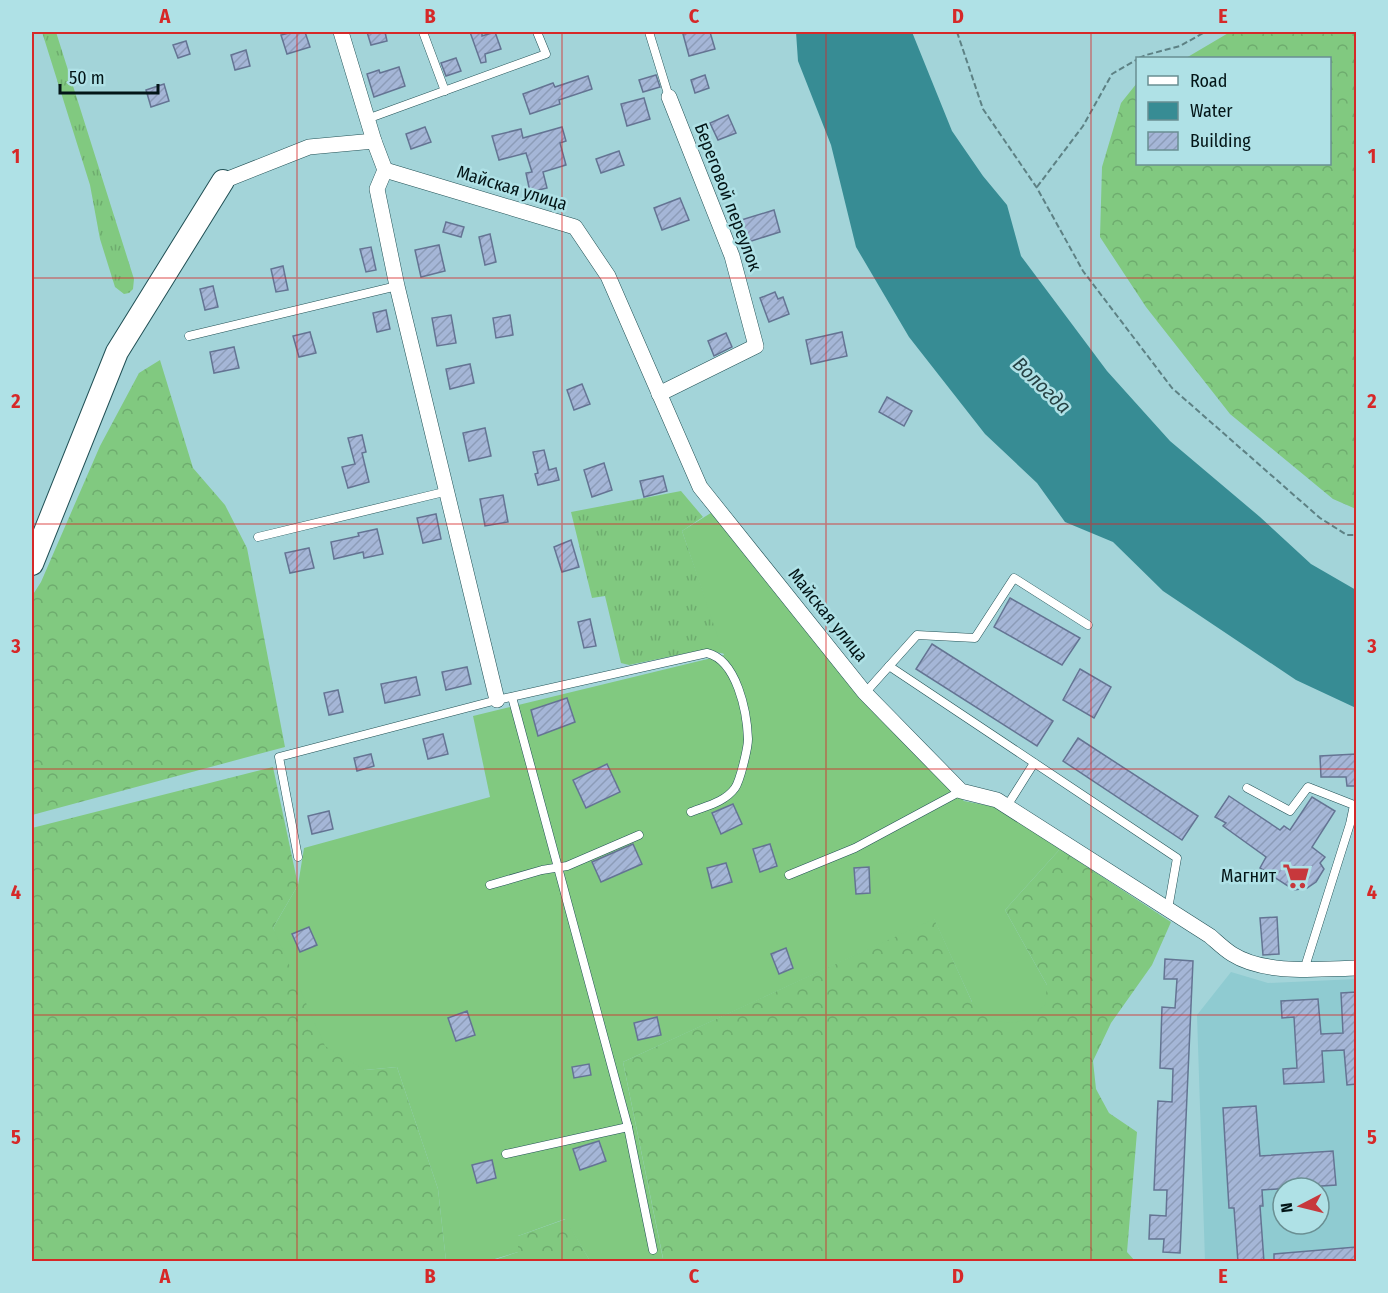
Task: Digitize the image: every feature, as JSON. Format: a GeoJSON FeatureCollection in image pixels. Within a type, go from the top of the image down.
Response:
{"type":"FeatureCollection","features":[{"type":"Feature","properties":{"kind":"street"},"geometry":{"type":"LineString","coordinates":[[340,32],[385,170],[377,189],[397,286],[448,491],[505,699]]}},
{"type":"Feature","properties":{"kind":"street","name":"Береговой переулок"},"geometry":{"type":"LineString","coordinates":[[658,394],[756,346],[732,256],[669,97]]}},
{"type":"Feature","properties":{"kind":"street"},"geometry":{"type":"LineString","coordinates":[[32,564],[117,352],[223,181],[309,147],[374,141]]}},
{"type":"Feature","properties":{"kind":"street","name":"Майская улица"},"geometry":{"type":"LineString","coordinates":[[385,170],[575,227],[608,276],[700,487],[865,693],[962,791]]}},
{"type":"Feature","properties":{"kind":"street"},"geometry":{"type":"LineString","coordinates":[[962,791],[997,800],[1210,936],[1232,954],[1254,964],[1304,970],[1356,968]]}},
{"type":"Feature","properties":{"kind":"lane"},"geometry":{"type":"LineString","coordinates":[[423,32],[445,91]]}},
{"type":"Feature","properties":{"kind":"lane"},"geometry":{"type":"LineString","coordinates":[[367,119],[546,54],[537,32]]}},
{"type":"Feature","properties":{"kind":"lane"},"geometry":{"type":"LineString","coordinates":[[649,32],[669,97]]}},
{"type":"Feature","properties":{"kind":"lane"},"geometry":{"type":"LineString","coordinates":[[189,336],[397,286]]}},
{"type":"Feature","properties":{"kind":"lane"},"geometry":{"type":"LineString","coordinates":[[258,537],[448,491]]}},
{"type":"Feature","properties":{"kind":"lane"},"geometry":{"type":"LineString","coordinates":[[865,693],[917,635],[975,638],[1014,578],[1088,625]]}},
{"type":"Feature","properties":{"kind":"lane"},"geometry":{"type":"LineString","coordinates":[[298,856],[279,757],[505,699],[706,653],[721,659],[732,675],[741,695],[748,741],[736,787],[723,799],[691,812]]}},
{"type":"Feature","properties":{"kind":"lane"},"geometry":{"type":"LineString","coordinates":[[889,666],[1177,858],[1168,909]]}},
{"type":"Feature","properties":{"kind":"lane"},"geometry":{"type":"LineString","coordinates":[[505,699],[556,868],[628,1127],[653,1250]]}},
{"type":"Feature","properties":{"kind":"lane"},"geometry":{"type":"LineString","coordinates":[[1007,807],[1034,763]]}},
{"type":"Feature","properties":{"kind":"lane"},"geometry":{"type":"LineString","coordinates":[[1247,788],[1290,811],[1308,787],[1355,805],[1304,970]]}},
{"type":"Feature","properties":{"kind":"lane"},"geometry":{"type":"LineString","coordinates":[[789,874],[855,848],[962,791]]}},
{"type":"Feature","properties":{"kind":"lane"},"geometry":{"type":"LineString","coordinates":[[490,885],[567,866],[639,835]]}},
{"type":"Feature","properties":{"kind":"lane"},"geometry":{"type":"LineString","coordinates":[[506,1154],[628,1127]]}},
{"type":"Feature","properties":{"kind":"path"},"geometry":{"type":"LineString","coordinates":[[957,32],[983,109],[1036,188],[1083,271],[1172,388],[1320,518],[1347,535],[1356,534]]}},
{"type":"Feature","properties":{"kind":"path"},"geometry":{"type":"LineString","coordinates":[[1142,57],[1180,46],[1205,32]]}},
{"type":"Feature","properties":{"kind":"path"},"geometry":{"type":"LineString","coordinates":[[1036,188],[1083,126],[1112,74],[1136,60]]}},
{"type":"Feature","properties":{"kind":"shaded area"},"geometry":{"type":"Polygon","coordinates":[[[1231,972],[1268,983],[1356,979],[1356,1261],[1205,1261],[1197,1015],[1231,972]]]}},
{"type":"Feature","properties":{"kind":"green space"},"geometry":{"type":"Polygon","coordinates":[[[42,32],[56,32],[134,279],[133,289],[129,293],[124,294],[115,287],[100,239],[90,185],[42,32]]]}},
{"type":"Feature","properties":{"kind":"green space"},"geometry":{"type":"Polygon","coordinates":[[[1230,32],[1356,32],[1356,509],[1333,499],[1230,414],[1146,307],[1100,237],[1102,167],[1121,103],[1136,84],[1136,165],[1331,165],[1331,57],[1188,57],[1230,32]]]}},
{"type":"Feature","properties":{"kind":"green space"},"geometry":{"type":"Polygon","coordinates":[[[160,360],[193,468],[225,505],[247,548],[285,747],[32,815],[32,596],[41,582],[100,446],[139,373],[160,360]]]}},
{"type":"Feature","properties":{"kind":"green space"},"geometry":{"type":"Polygon","coordinates":[[[681,491],[703,517],[682,531],[725,654],[707,650],[629,665],[621,663],[605,596],[592,598],[571,512],[681,491]]]}},
{"type":"Feature","properties":{"kind":"green space"},"geometry":{"type":"Polygon","coordinates":[[[714,511],[862,696],[964,801],[995,807],[1060,849],[1005,910],[1047,985],[1045,1005],[1030,1019],[1013,1023],[994,1021],[972,1002],[934,919],[623,1062],[663,1259],[660,1261],[590,1261],[565,1219],[518,1236],[518,1252],[488,1261],[446,1261],[438,1189],[397,1067],[365,1070],[325,1046],[273,928],[298,885],[304,848],[490,797],[473,716],[724,655],[682,531],[714,511]]]}},
{"type":"Feature","properties":{"kind":"green space"},"geometry":{"type":"Polygon","coordinates":[[[273,767],[298,885],[273,928],[365,1070],[397,1067],[438,1189],[446,1261],[32,1262],[32,828],[273,767]]]}},
{"type":"Feature","properties":{"kind":"green space"},"geometry":{"type":"Polygon","coordinates":[[[1060,849],[1171,922],[1152,965],[1111,1023],[1093,1061],[1096,1089],[1109,1113],[1137,1132],[1127,1252],[1135,1261],[660,1261],[663,1258],[623,1062],[934,918],[972,1002],[1047,985],[1005,910],[1060,849]]]}},
{"type":"Feature","properties":{"kind":"green space"},"geometry":{"type":"Polygon","coordinates":[[[566,1219],[590,1261],[488,1262],[518,1252],[518,1236],[566,1219]]]}},
{"type":"Feature","properties":{"kind":"water","name":"Вологда"},"geometry":{"type":"Polygon","coordinates":[[[796,32],[912,32],[952,131],[983,176],[1007,205],[1021,256],[1107,371],[1170,441],[1260,517],[1311,564],[1356,590],[1356,708],[1296,680],[1163,591],[1113,542],[1065,522],[1037,483],[985,434],[909,337],[856,247],[831,145],[798,61],[796,32]]]}},
{"type":"Feature","properties":{"kind":"building"},"geometry":{"type":"Polygon","coordinates":[[[305,32],[310,47],[287,54],[281,35],[305,32]]]}},
{"type":"Feature","properties":{"kind":"building"},"geometry":{"type":"Polygon","coordinates":[[[367,32],[385,32],[387,41],[371,45],[367,32]]]}},
{"type":"Feature","properties":{"kind":"building"},"geometry":{"type":"Polygon","coordinates":[[[470,32],[482,32],[482,36],[495,32],[501,49],[485,54],[486,62],[481,63],[470,32]]]}},
{"type":"Feature","properties":{"kind":"building"},"geometry":{"type":"Polygon","coordinates":[[[710,32],[715,49],[689,56],[683,34],[710,32]]]}},
{"type":"Feature","properties":{"kind":"building"},"geometry":{"type":"Polygon","coordinates":[[[186,41],[190,54],[178,58],[173,45],[186,41]]]}},
{"type":"Feature","properties":{"kind":"building"},"geometry":{"type":"Polygon","coordinates":[[[246,50],[250,66],[235,70],[231,55],[246,50]]]}},
{"type":"Feature","properties":{"kind":"building"},"geometry":{"type":"Polygon","coordinates":[[[456,58],[461,71],[446,76],[441,63],[456,58]]]}},
{"type":"Feature","properties":{"kind":"building"},"geometry":{"type":"Polygon","coordinates":[[[399,67],[405,86],[374,97],[367,74],[379,70],[380,73],[399,67]]]}},
{"type":"Feature","properties":{"kind":"building"},"geometry":{"type":"Polygon","coordinates":[[[656,75],[660,87],[643,92],[639,80],[656,75]]]}},
{"type":"Feature","properties":{"kind":"building"},"geometry":{"type":"Polygon","coordinates":[[[705,75],[709,88],[695,93],[691,80],[705,75]]]}},
{"type":"Feature","properties":{"kind":"building"},"geometry":{"type":"Polygon","coordinates":[[[588,76],[592,89],[559,100],[560,104],[530,114],[523,94],[553,83],[555,87],[588,76]]]}},
{"type":"Feature","properties":{"kind":"building"},"geometry":{"type":"Polygon","coordinates":[[[164,84],[169,101],[151,107],[146,90],[164,84]]]}},
{"type":"Feature","properties":{"kind":"building"},"geometry":{"type":"Polygon","coordinates":[[[644,98],[650,119],[627,126],[621,104],[644,98]]]}},
{"type":"Feature","properties":{"kind":"building"},"geometry":{"type":"Polygon","coordinates":[[[728,115],[736,133],[718,140],[710,123],[728,115]]]}},
{"type":"Feature","properties":{"kind":"building"},"geometry":{"type":"Polygon","coordinates":[[[425,127],[431,142],[411,149],[406,134],[425,127]]]}},
{"type":"Feature","properties":{"kind":"building"},"geometry":{"type":"Polygon","coordinates":[[[562,127],[566,141],[560,143],[566,165],[543,172],[547,188],[530,192],[526,173],[532,172],[526,153],[499,160],[492,136],[521,129],[523,138],[562,127]]]}},
{"type":"Feature","properties":{"kind":"building"},"geometry":{"type":"Polygon","coordinates":[[[619,151],[624,165],[601,173],[596,159],[619,151]]]}},
{"type":"Feature","properties":{"kind":"building"},"geometry":{"type":"Polygon","coordinates":[[[680,198],[689,220],[662,230],[654,208],[680,198]]]}},
{"type":"Feature","properties":{"kind":"building"},"geometry":{"type":"Polygon","coordinates":[[[774,210],[780,232],[745,243],[738,221],[774,210]]]}},
{"type":"Feature","properties":{"kind":"building"},"geometry":{"type":"Polygon","coordinates":[[[446,222],[464,227],[461,237],[443,232],[446,222]]]}},
{"type":"Feature","properties":{"kind":"building"},"geometry":{"type":"Polygon","coordinates":[[[490,234],[496,262],[485,265],[479,237],[490,234]]]}},
{"type":"Feature","properties":{"kind":"building"},"geometry":{"type":"Polygon","coordinates":[[[439,245],[445,271],[421,277],[415,250],[439,245]]]}},
{"type":"Feature","properties":{"kind":"building"},"geometry":{"type":"Polygon","coordinates":[[[371,247],[376,270],[366,272],[360,249],[371,247]]]}},
{"type":"Feature","properties":{"kind":"building"},"geometry":{"type":"Polygon","coordinates":[[[283,266],[288,290],[276,292],[271,269],[283,266]]]}},
{"type":"Feature","properties":{"kind":"building"},"geometry":{"type":"Polygon","coordinates":[[[213,286],[218,307],[205,310],[200,289],[213,286]]]}},
{"type":"Feature","properties":{"kind":"building"},"geometry":{"type":"Polygon","coordinates":[[[775,292],[778,299],[783,297],[789,314],[769,322],[760,298],[775,292]]]}},
{"type":"Feature","properties":{"kind":"building"},"geometry":{"type":"Polygon","coordinates":[[[386,310],[390,329],[377,332],[373,313],[386,310]]]}},
{"type":"Feature","properties":{"kind":"building"},"geometry":{"type":"Polygon","coordinates":[[[451,315],[456,343],[437,346],[432,318],[451,315]]]}},
{"type":"Feature","properties":{"kind":"building"},"geometry":{"type":"Polygon","coordinates":[[[510,315],[513,335],[496,338],[493,318],[510,315]]]}},
{"type":"Feature","properties":{"kind":"building"},"geometry":{"type":"Polygon","coordinates":[[[310,332],[316,353],[299,357],[293,336],[310,332]]]}},
{"type":"Feature","properties":{"kind":"building"},"geometry":{"type":"Polygon","coordinates":[[[842,332],[847,356],[811,364],[806,340],[842,332]]]}},
{"type":"Feature","properties":{"kind":"building"},"geometry":{"type":"Polygon","coordinates":[[[726,333],[732,347],[714,356],[708,341],[726,333]]]}},
{"type":"Feature","properties":{"kind":"building"},"geometry":{"type":"Polygon","coordinates":[[[234,347],[239,368],[214,373],[210,352],[234,347]]]}},
{"type":"Feature","properties":{"kind":"building"},"geometry":{"type":"Polygon","coordinates":[[[470,364],[474,383],[450,389],[446,369],[470,364]]]}},
{"type":"Feature","properties":{"kind":"building"},"geometry":{"type":"Polygon","coordinates":[[[582,384],[590,404],[574,410],[567,390],[582,384]]]}},
{"type":"Feature","properties":{"kind":"building"},"geometry":{"type":"Polygon","coordinates":[[[887,397],[912,411],[904,426],[879,412],[887,397]]]}},
{"type":"Feature","properties":{"kind":"building"},"geometry":{"type":"Polygon","coordinates":[[[485,428],[491,456],[469,461],[463,433],[485,428]]]}},
{"type":"Feature","properties":{"kind":"building"},"geometry":{"type":"Polygon","coordinates":[[[362,435],[366,452],[362,453],[369,482],[348,488],[342,467],[355,464],[348,438],[362,435]]]}},
{"type":"Feature","properties":{"kind":"building"},"geometry":{"type":"Polygon","coordinates":[[[544,450],[549,470],[556,468],[559,480],[538,485],[533,452],[544,450]]]}},
{"type":"Feature","properties":{"kind":"building"},"geometry":{"type":"Polygon","coordinates":[[[604,463],[612,490],[592,497],[584,470],[604,463]]]}},
{"type":"Feature","properties":{"kind":"building"},"geometry":{"type":"Polygon","coordinates":[[[663,476],[667,491],[644,497],[640,481],[663,476]]]}},
{"type":"Feature","properties":{"kind":"building"},"geometry":{"type":"Polygon","coordinates":[[[503,495],[508,522],[485,526],[480,499],[503,495]]]}},
{"type":"Feature","properties":{"kind":"building"},"geometry":{"type":"Polygon","coordinates":[[[436,514],[441,539],[423,543],[417,518],[436,514]]]}},
{"type":"Feature","properties":{"kind":"building"},"geometry":{"type":"Polygon","coordinates":[[[377,529],[383,554],[364,558],[363,552],[334,559],[331,542],[359,536],[358,533],[377,529]]]}},
{"type":"Feature","properties":{"kind":"building"},"geometry":{"type":"Polygon","coordinates":[[[571,540],[579,567],[562,572],[554,547],[571,540]]]}},
{"type":"Feature","properties":{"kind":"building"},"geometry":{"type":"Polygon","coordinates":[[[309,548],[314,568],[290,573],[285,553],[309,548]]]}},
{"type":"Feature","properties":{"kind":"building"},"geometry":{"type":"Polygon","coordinates":[[[1010,598],[1080,638],[1062,665],[994,627],[1010,598]]]}},
{"type":"Feature","properties":{"kind":"building"},"geometry":{"type":"Polygon","coordinates":[[[590,619],[596,646],[584,648],[578,622],[590,619]]]}},
{"type":"Feature","properties":{"kind":"building"},"geometry":{"type":"Polygon","coordinates":[[[932,644],[1053,721],[1037,746],[916,669],[932,644]]]}},
{"type":"Feature","properties":{"kind":"building"},"geometry":{"type":"Polygon","coordinates":[[[467,667],[471,684],[446,690],[442,672],[467,667]]]}},
{"type":"Feature","properties":{"kind":"building"},"geometry":{"type":"Polygon","coordinates":[[[1080,669],[1111,687],[1094,718],[1063,700],[1080,669]]]}},
{"type":"Feature","properties":{"kind":"building"},"geometry":{"type":"Polygon","coordinates":[[[416,677],[420,695],[385,703],[381,684],[416,677]]]}},
{"type":"Feature","properties":{"kind":"building"},"geometry":{"type":"Polygon","coordinates":[[[338,690],[343,712],[329,715],[324,693],[338,690]]]}},
{"type":"Feature","properties":{"kind":"building"},"geometry":{"type":"Polygon","coordinates":[[[567,698],[575,722],[538,736],[531,710],[567,698]]]}},
{"type":"Feature","properties":{"kind":"building"},"geometry":{"type":"Polygon","coordinates":[[[443,734],[448,754],[428,759],[423,739],[443,734]]]}},
{"type":"Feature","properties":{"kind":"building"},"geometry":{"type":"Polygon","coordinates":[[[1078,738],[1198,816],[1182,840],[1063,761],[1078,738]]]}},
{"type":"Feature","properties":{"kind":"building"},"geometry":{"type":"Polygon","coordinates":[[[371,754],[374,766],[357,771],[354,758],[371,754]]]}},
{"type":"Feature","properties":{"kind":"building"},"geometry":{"type":"Polygon","coordinates":[[[1356,754],[1356,786],[1347,786],[1346,777],[1321,777],[1320,756],[1356,754]]]}},
{"type":"Feature","properties":{"kind":"building"},"geometry":{"type":"Polygon","coordinates":[[[607,764],[620,792],[586,808],[573,780],[607,764]]]}},
{"type":"Feature","properties":{"kind":"building"},"geometry":{"type":"Polygon","coordinates":[[[1229,796],[1280,830],[1284,826],[1290,830],[1312,797],[1335,811],[1312,847],[1325,857],[1320,863],[1324,869],[1316,882],[1307,888],[1294,890],[1260,868],[1266,857],[1223,826],[1226,823],[1215,817],[1229,796]]]}},
{"type":"Feature","properties":{"kind":"building"},"geometry":{"type":"Polygon","coordinates":[[[733,804],[742,824],[721,834],[712,813],[733,804]]]}},
{"type":"Feature","properties":{"kind":"building"},"geometry":{"type":"Polygon","coordinates":[[[329,811],[333,829],[312,834],[308,816],[329,811]]]}},
{"type":"Feature","properties":{"kind":"building"},"geometry":{"type":"Polygon","coordinates":[[[633,844],[642,864],[601,882],[592,862],[633,844]]]}},
{"type":"Feature","properties":{"kind":"building"},"geometry":{"type":"Polygon","coordinates":[[[770,844],[777,866],[760,872],[753,849],[770,844]]]}},
{"type":"Feature","properties":{"kind":"building"},"geometry":{"type":"Polygon","coordinates":[[[726,863],[732,882],[712,888],[707,868],[726,863]]]}},
{"type":"Feature","properties":{"kind":"building"},"geometry":{"type":"Polygon","coordinates":[[[869,867],[870,893],[856,894],[854,868],[869,867]]]}},
{"type":"Feature","properties":{"kind":"building"},"geometry":{"type":"Polygon","coordinates":[[[1277,917],[1279,954],[1263,955],[1260,918],[1277,917]]]}},
{"type":"Feature","properties":{"kind":"building"},"geometry":{"type":"Polygon","coordinates":[[[309,927],[317,945],[300,952],[292,934],[309,927]]]}},
{"type":"Feature","properties":{"kind":"building"},"geometry":{"type":"Polygon","coordinates":[[[786,948],[793,968],[779,974],[771,954],[786,948]]]}},
{"type":"Feature","properties":{"kind":"building"},"geometry":{"type":"Polygon","coordinates":[[[1165,959],[1193,961],[1180,1253],[1163,1252],[1164,1239],[1149,1239],[1150,1215],[1166,1216],[1167,1190],[1154,1190],[1158,1101],[1172,1102],[1173,1069],[1160,1068],[1162,1007],[1175,1008],[1177,979],[1164,979],[1165,959]]]}},
{"type":"Feature","properties":{"kind":"building"},"geometry":{"type":"Polygon","coordinates":[[[1356,992],[1356,1084],[1347,1085],[1344,1050],[1322,1051],[1324,1082],[1284,1084],[1283,1069],[1297,1068],[1294,1017],[1282,1018],[1281,1001],[1318,999],[1321,1034],[1343,1033],[1341,993],[1356,992]]]}},
{"type":"Feature","properties":{"kind":"building"},"geometry":{"type":"Polygon","coordinates":[[[467,1011],[475,1035],[456,1041],[448,1018],[467,1011]]]}},
{"type":"Feature","properties":{"kind":"building"},"geometry":{"type":"Polygon","coordinates":[[[657,1017],[661,1035],[638,1040],[634,1023],[657,1017]]]}},
{"type":"Feature","properties":{"kind":"building"},"geometry":{"type":"Polygon","coordinates":[[[589,1064],[591,1075],[574,1078],[572,1067],[589,1064]]]}},
{"type":"Feature","properties":{"kind":"building"},"geometry":{"type":"Polygon","coordinates":[[[1256,1106],[1260,1156],[1333,1151],[1336,1185],[1331,1185],[1331,1176],[1271,1176],[1271,1189],[1262,1190],[1263,1206],[1260,1206],[1264,1262],[1238,1262],[1234,1208],[1229,1208],[1223,1108],[1256,1106]]]}},
{"type":"Feature","properties":{"kind":"building"},"geometry":{"type":"Polygon","coordinates":[[[599,1141],[606,1161],[580,1170],[573,1149],[599,1141]]]}},
{"type":"Feature","properties":{"kind":"building"},"geometry":{"type":"Polygon","coordinates":[[[492,1160],[496,1178],[477,1183],[472,1165],[492,1160]]]}},
{"type":"Feature","properties":{"kind":"building"},"geometry":{"type":"Polygon","coordinates":[[[1356,1247],[1356,1262],[1274,1262],[1274,1254],[1356,1247]]]}},
{"type":"Feature","properties":{"kind":"place","name":"Магнит"},"geometry":{"type":"Point","coordinates":[1296,876]}}]}
